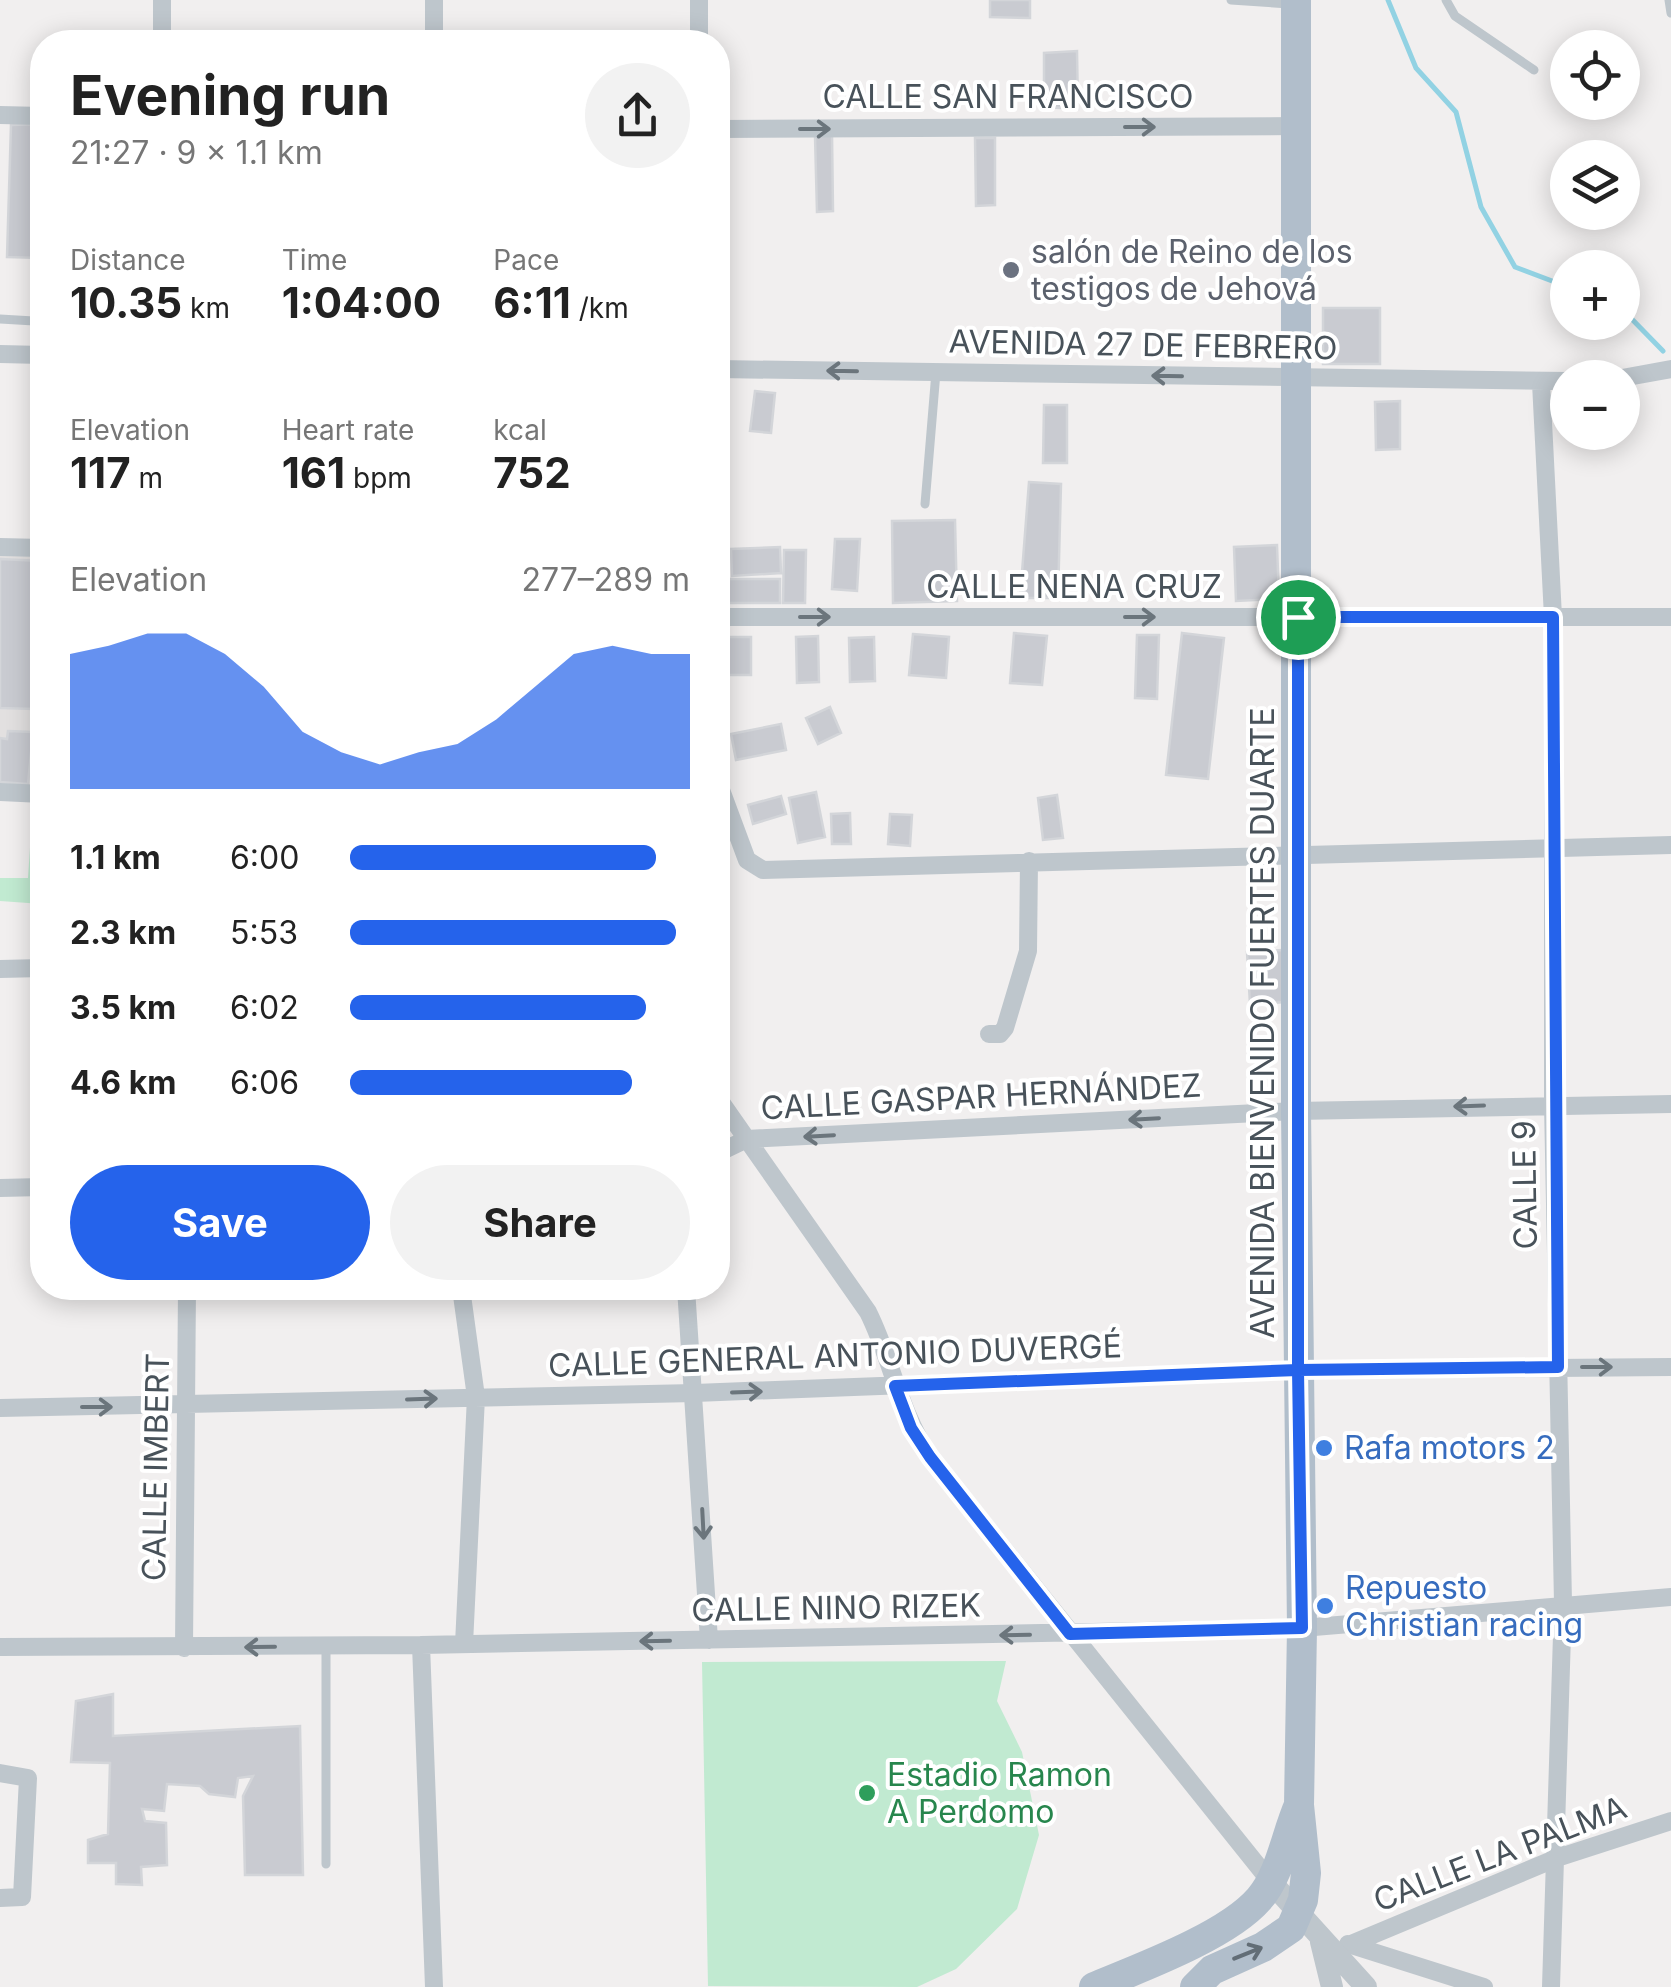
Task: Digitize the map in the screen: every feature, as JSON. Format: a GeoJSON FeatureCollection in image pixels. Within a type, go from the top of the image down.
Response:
{"type":"FeatureCollection","features":[{"type":"Feature","properties":{"kind":"main road","name":"AVENIDA BIENVENIDO FUERTES DUARTE"},"geometry":{"type":"LineString","coordinates":[[1296,2],[1296,1111],[1302,1628],[1299,1806],[1312,1931]]}},
{"type":"Feature","properties":{"kind":"main road","name":"AVENIDA BIENVENIDO FUERTES DUARTE"},"geometry":{"type":"LineString","coordinates":[[1270,1881],[1299,1806]]}},
{"type":"Feature","properties":{"kind":"main road"},"geometry":{"type":"LineString","coordinates":[[1094,1987],[1177,1952],[1250,1908],[1270,1881]]}},
{"type":"Feature","properties":{"kind":"main road"},"geometry":{"type":"LineString","coordinates":[[1177,1952],[1196,1986],[1212,1970],[1280,1937],[1312,1931]]}},
{"type":"Feature","properties":{"kind":"street"},"geometry":{"type":"LineString","coordinates":[[162,0],[162,30]]}},
{"type":"Feature","properties":{"kind":"street"},"geometry":{"type":"LineString","coordinates":[[434,0],[434,30]]}},
{"type":"Feature","properties":{"kind":"street"},"geometry":{"type":"LineString","coordinates":[[699,0],[699,30]]}},
{"type":"Feature","properties":{"kind":"street"},"geometry":{"type":"LineString","coordinates":[[0,115],[30,116]]}},
{"type":"Feature","properties":{"kind":"street","name":"CALLE SAN FRANCISCO"},"geometry":{"type":"LineString","coordinates":[[730,129],[1298,126]]}},
{"type":"Feature","properties":{"kind":"street"},"geometry":{"type":"LineString","coordinates":[[0,354],[30,355]]}},
{"type":"Feature","properties":{"kind":"street","name":"AVENIDA 27 DE FEBRERO"},"geometry":{"type":"LineString","coordinates":[[730,369],[1550,382]]}},
{"type":"Feature","properties":{"kind":"street"},"geometry":{"type":"LineString","coordinates":[[1640,375],[1671,369]]}},
{"type":"Feature","properties":{"kind":"street","name":"CALLE 9"},"geometry":{"type":"LineString","coordinates":[[1541,383],[1553,617],[1553,1104],[1564,1603],[1551,1987]]}},
{"type":"Feature","properties":{"kind":"street"},"geometry":{"type":"LineString","coordinates":[[0,547],[30,548]]}},
{"type":"Feature","properties":{"kind":"street","name":"CALLE NENA CRUZ"},"geometry":{"type":"LineString","coordinates":[[730,617],[1671,617]]}},
{"type":"Feature","properties":{"kind":"street"},"geometry":{"type":"LineString","coordinates":[[0,792],[30,793]]}},
{"type":"Feature","properties":{"kind":"street"},"geometry":{"type":"LineString","coordinates":[[730,817],[754,866],[763,870],[1299,852],[1671,845]]}},
{"type":"Feature","properties":{"kind":"street"},"geometry":{"type":"LineString","coordinates":[[989,1034],[1000,1034],[1005,1028],[1028,951],[1028,861]]}},
{"type":"Feature","properties":{"kind":"street"},"geometry":{"type":"LineString","coordinates":[[0,969],[30,968]]}},
{"type":"Feature","properties":{"kind":"street","name":"CALLE GASPAR HERNÁNDEZ"},"geometry":{"type":"LineString","coordinates":[[730,1146],[746,1139],[1296,1111],[1671,1104]]}},
{"type":"Feature","properties":{"kind":"street"},"geometry":{"type":"LineString","coordinates":[[730,1116],[868,1312],[911,1428],[930,1457],[1270,1881],[1366,1987]]}},
{"type":"Feature","properties":{"kind":"street"},"geometry":{"type":"LineString","coordinates":[[0,1188],[30,1187]]}},
{"type":"Feature","properties":{"kind":"street","name":"CALLE IMBERT"},"geometry":{"type":"LineString","coordinates":[[184,1648],[187,1300]]}},
{"type":"Feature","properties":{"kind":"street"},"geometry":{"type":"LineString","coordinates":[[463,1300],[476,1398],[464,1644]]}},
{"type":"Feature","properties":{"kind":"street"},"geometry":{"type":"LineString","coordinates":[[687,1300],[709,1640]]}},
{"type":"Feature","properties":{"kind":"street","name":"CALLE GENERAL ANTONIO DUVERGÉ"},"geometry":{"type":"LineString","coordinates":[[0,1408],[695,1394],[1298,1370],[1671,1366]]}},
{"type":"Feature","properties":{"kind":"street","name":"CALLE NINO RIZEK"},"geometry":{"type":"LineString","coordinates":[[0,1648],[464,1644],[1302,1628],[1671,1597]]}},
{"type":"Feature","properties":{"kind":"street"},"geometry":{"type":"LineString","coordinates":[[421,1644],[434,1987]]}},
{"type":"Feature","properties":{"kind":"street"},"geometry":{"type":"LineString","coordinates":[[0,1774],[26,1776],[21,1898],[0,1898]]}},
{"type":"Feature","properties":{"kind":"street","name":"CALLE LA PALMA"},"geometry":{"type":"LineString","coordinates":[[1351,1944],[1558,1858],[1671,1821]]}},
{"type":"Feature","properties":{"kind":"street"},"geometry":{"type":"LineString","coordinates":[[1312,1931],[1484,1987]]}},
{"type":"Feature","properties":{"kind":"street"},"geometry":{"type":"LineString","coordinates":[[1312,1931],[1332,1987]]}},
{"type":"Feature","properties":{"kind":"lane"},"geometry":{"type":"LineString","coordinates":[[1231,0],[1296,2]]}},
{"type":"Feature","properties":{"kind":"lane"},"geometry":{"type":"LineString","coordinates":[[1446,0],[1455,16],[1534,70]]}},
{"type":"Feature","properties":{"kind":"lane"},"geometry":{"type":"LineString","coordinates":[[1670,0],[1671,13]]}},
{"type":"Feature","properties":{"kind":"lane"},"geometry":{"type":"LineString","coordinates":[[0,319],[30,321]]}},
{"type":"Feature","properties":{"kind":"lane"},"geometry":{"type":"LineString","coordinates":[[925,504],[936,372]]}},
{"type":"Feature","properties":{"kind":"lane"},"geometry":{"type":"LineString","coordinates":[[326,1646],[326,1864]]}},
{"type":"Feature","properties":{"kind":"shaded area"},"geometry":{"type":"Polygon","coordinates":[[[0,555],[30,556],[30,786],[0,784],[0,555]]]}},
{"type":"Feature","properties":{"kind":"green space"},"geometry":{"type":"Polygon","coordinates":[[[30,848],[30,903],[0,901],[0,878],[28,878],[30,848]]]}},
{"type":"Feature","properties":{"kind":"green space","name":"Estadio Ramon A Perdomo"},"geometry":{"type":"Polygon","coordinates":[[[1006,1661],[997,1701],[1022,1752],[1039,1835],[1017,1909],[956,1969],[917,1987],[708,1986],[702,1662],[1006,1661]]]}},
{"type":"Feature","properties":{"kind":"building"},"geometry":{"type":"Polygon","coordinates":[[[990,0],[1030,0],[1030,18],[990,17],[990,0]]]}},
{"type":"Feature","properties":{"kind":"building"},"geometry":{"type":"Polygon","coordinates":[[[1077,51],[1078,109],[1044,107],[1044,53],[1077,51]]]}},
{"type":"Feature","properties":{"kind":"building"},"geometry":{"type":"Polygon","coordinates":[[[30,124],[30,258],[7,257],[11,125],[30,124]]]}},
{"type":"Feature","properties":{"kind":"building"},"geometry":{"type":"Polygon","coordinates":[[[832,134],[833,211],[817,212],[815,136],[832,134]]]}},
{"type":"Feature","properties":{"kind":"building"},"geometry":{"type":"Polygon","coordinates":[[[975,138],[995,138],[995,205],[976,206],[975,138]]]}},
{"type":"Feature","properties":{"kind":"building"},"geometry":{"type":"Polygon","coordinates":[[[1323,308],[1380,308],[1380,364],[1323,364],[1323,308]]]}},
{"type":"Feature","properties":{"kind":"building"},"geometry":{"type":"Polygon","coordinates":[[[755,391],[775,393],[771,433],[750,431],[755,391]]]}},
{"type":"Feature","properties":{"kind":"building"},"geometry":{"type":"Polygon","coordinates":[[[1400,401],[1400,449],[1376,450],[1375,402],[1400,401]]]}},
{"type":"Feature","properties":{"kind":"building"},"geometry":{"type":"Polygon","coordinates":[[[1044,405],[1067,405],[1067,463],[1043,463],[1044,405]]]}},
{"type":"Feature","properties":{"kind":"building"},"geometry":{"type":"Polygon","coordinates":[[[1029,482],[1061,484],[1058,598],[1020,598],[1029,482]]]}},
{"type":"Feature","properties":{"kind":"building"},"geometry":{"type":"Polygon","coordinates":[[[955,520],[957,601],[893,603],[892,521],[955,520]]]}},
{"type":"Feature","properties":{"kind":"building"},"geometry":{"type":"Polygon","coordinates":[[[835,539],[860,539],[857,591],[832,589],[835,539]]]}},
{"type":"Feature","properties":{"kind":"building"},"geometry":{"type":"Polygon","coordinates":[[[1277,545],[1279,599],[1236,601],[1234,547],[1277,545]]]}},
{"type":"Feature","properties":{"kind":"building"},"geometry":{"type":"Polygon","coordinates":[[[780,547],[781,573],[732,576],[731,549],[780,547]]]}},
{"type":"Feature","properties":{"kind":"building"},"geometry":{"type":"Polygon","coordinates":[[[784,550],[806,550],[805,603],[783,603],[784,550]]]}},
{"type":"Feature","properties":{"kind":"building"},"geometry":{"type":"Polygon","coordinates":[[[0,559],[30,560],[30,709],[0,708],[0,559]]]}},
{"type":"Feature","properties":{"kind":"building"},"geometry":{"type":"Polygon","coordinates":[[[730,579],[780,579],[780,603],[730,603],[730,579]]]}},
{"type":"Feature","properties":{"kind":"building"},"geometry":{"type":"Polygon","coordinates":[[[1014,633],[1047,636],[1042,685],[1010,683],[1014,633]]]}},
{"type":"Feature","properties":{"kind":"building"},"geometry":{"type":"Polygon","coordinates":[[[1182,633],[1224,638],[1208,779],[1166,775],[1182,633]]]}},
{"type":"Feature","properties":{"kind":"building"},"geometry":{"type":"Polygon","coordinates":[[[913,634],[949,637],[946,678],[909,675],[913,634]]]}},
{"type":"Feature","properties":{"kind":"building"},"geometry":{"type":"Polygon","coordinates":[[[1137,635],[1159,635],[1157,699],[1135,698],[1137,635]]]}},
{"type":"Feature","properties":{"kind":"building"},"geometry":{"type":"Polygon","coordinates":[[[818,636],[819,682],[797,683],[796,637],[818,636]]]}},
{"type":"Feature","properties":{"kind":"building"},"geometry":{"type":"Polygon","coordinates":[[[730,637],[751,637],[751,675],[730,675],[730,637]]]}},
{"type":"Feature","properties":{"kind":"building"},"geometry":{"type":"Polygon","coordinates":[[[874,637],[875,681],[850,682],[849,638],[874,637]]]}},
{"type":"Feature","properties":{"kind":"building"},"geometry":{"type":"Polygon","coordinates":[[[830,707],[841,733],[818,744],[806,718],[830,707]]]}},
{"type":"Feature","properties":{"kind":"building"},"geometry":{"type":"Polygon","coordinates":[[[781,724],[786,750],[736,760],[731,734],[781,724]]]}},
{"type":"Feature","properties":{"kind":"building"},"geometry":{"type":"Polygon","coordinates":[[[8,731],[30,732],[28,784],[0,782],[0,738],[7,739],[8,731]]]}},
{"type":"Feature","properties":{"kind":"building"},"geometry":{"type":"Polygon","coordinates":[[[816,792],[825,837],[798,843],[789,798],[816,792]]]}},
{"type":"Feature","properties":{"kind":"building"},"geometry":{"type":"Polygon","coordinates":[[[1057,795],[1063,838],[1043,840],[1038,798],[1057,795]]]}},
{"type":"Feature","properties":{"kind":"building"},"geometry":{"type":"Polygon","coordinates":[[[781,796],[786,814],[753,824],[748,805],[781,796]]]}},
{"type":"Feature","properties":{"kind":"building"},"geometry":{"type":"Polygon","coordinates":[[[850,813],[851,844],[832,844],[831,814],[850,813]]]}},
{"type":"Feature","properties":{"kind":"building"},"geometry":{"type":"Polygon","coordinates":[[[890,814],[912,815],[910,846],[888,844],[890,814]]]}},
{"type":"Feature","properties":{"kind":"building"},"geometry":{"type":"Polygon","coordinates":[[[1282,950],[1286,1002],[1250,1004],[1247,952],[1282,950]]]}},
{"type":"Feature","properties":{"kind":"building"},"geometry":{"type":"Polygon","coordinates":[[[113,1694],[113,1736],[300,1726],[303,1875],[245,1875],[243,1796],[253,1776],[238,1778],[235,1797],[209,1794],[200,1786],[167,1784],[164,1811],[142,1809],[145,1821],[166,1823],[167,1865],[141,1867],[142,1885],[116,1884],[116,1863],[88,1863],[88,1840],[108,1834],[110,1763],[71,1762],[76,1701],[113,1694]]]}},
{"type":"Feature","properties":{"kind":"waterway"},"geometry":{"type":"LineString","coordinates":[[1388,0],[1416,68],[1456,112],[1481,207],[1515,267],[1550,280]]}},
{"type":"Feature","properties":{"kind":"waterway"},"geometry":{"type":"LineString","coordinates":[[1640,327],[1663,351]]}},
{"type":"Feature","properties":{"kind":"place","name":"salón de Reino de los testigos de Jehová"},"geometry":{"type":"Point","coordinates":[1011,270]}},
{"type":"Feature","properties":{"kind":"place","name":"Rafa motors 2"},"geometry":{"type":"Point","coordinates":[1324,1448]}},
{"type":"Feature","properties":{"kind":"place","name":"Repuesto Christian racing"},"geometry":{"type":"Point","coordinates":[1325,1606]}},
{"type":"Feature","properties":{"kind":"place","name":"Estadio Ramon A Perdomo"},"geometry":{"type":"Point","coordinates":[867,1793]}},
{"type":"Feature","properties":{"kind":"route"},"geometry":{"type":"LineString","coordinates":[[1298,617],[1298,1370],[895,1386],[911,1428],[930,1457],[1070,1634],[1302,1628],[1298,1370],[1558,1367],[1553,1104],[1553,617],[1298,617]]}}]}
